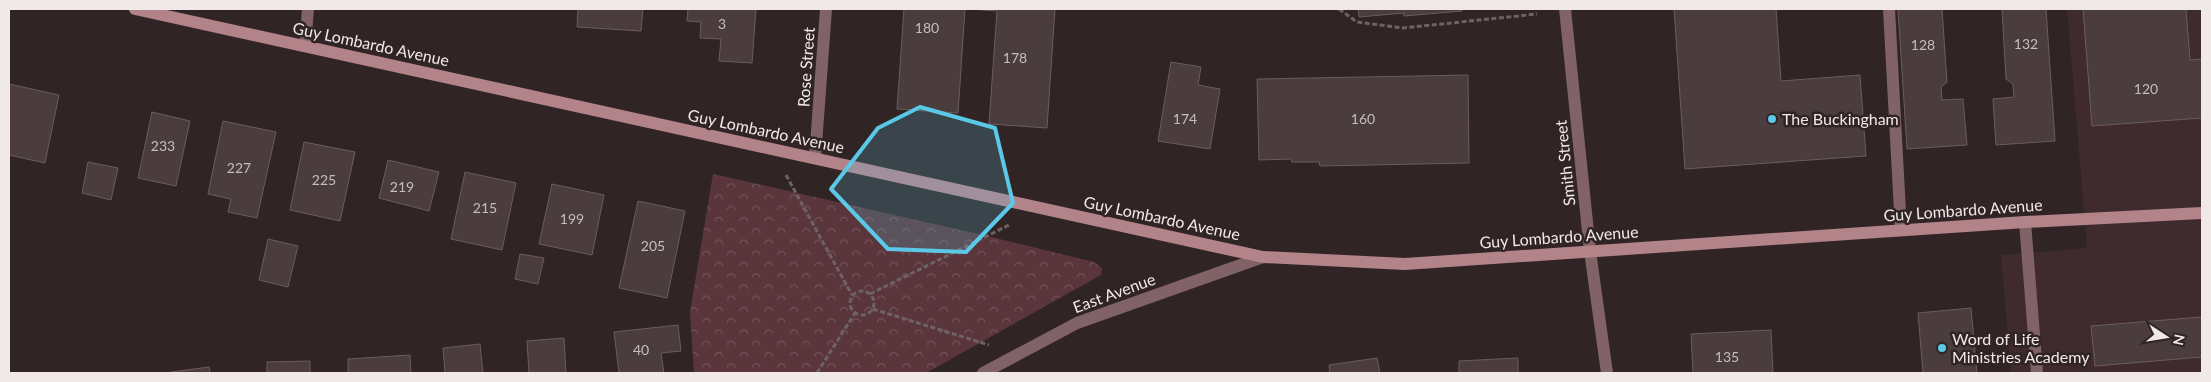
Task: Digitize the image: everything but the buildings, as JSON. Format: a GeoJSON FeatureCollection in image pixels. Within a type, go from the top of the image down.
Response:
{"type":"FeatureCollection","features":[{"type":"Feature","properties":{"kind":"street","name":"Guy Lombardo Avenue"},"geometry":{"type":"LineString","coordinates":[[135,9],[1263,257],[1405,264],[2025,222],[2202,213]]}},
{"type":"Feature","properties":{"kind":"street"},"geometry":{"type":"LineString","coordinates":[[305,46],[308,9]]}},
{"type":"Feature","properties":{"kind":"street","name":"Rose Street"},"geometry":{"type":"LineString","coordinates":[[815,158],[826,9]]}},
{"type":"Feature","properties":{"kind":"street","name":"Smith Street"},"geometry":{"type":"LineString","coordinates":[[1565,9],[1590,252],[1607,373]]}},
{"type":"Feature","properties":{"kind":"street"},"geometry":{"type":"LineString","coordinates":[[1889,9],[1901,230]]}},
{"type":"Feature","properties":{"kind":"street"},"geometry":{"type":"LineString","coordinates":[[2025,222],[2037,373]]}},
{"type":"Feature","properties":{"kind":"street","name":"East Avenue"},"geometry":{"type":"LineString","coordinates":[[983,373],[1077,323],[1263,257]]}},
{"type":"Feature","properties":{"kind":"path"},"geometry":{"type":"LineString","coordinates":[[1339,9],[1357,22],[1403,28],[1537,14]]}},
{"type":"Feature","properties":{"kind":"path"},"geometry":{"type":"LineString","coordinates":[[772,148],[852,295],[850,306],[855,313],[858,315],[867,314],[873,309],[874,301],[870,294]]}},
{"type":"Feature","properties":{"kind":"path"},"geometry":{"type":"LineString","coordinates":[[852,295],[859,291],[870,294],[1043,208]]}},
{"type":"Feature","properties":{"kind":"path"},"geometry":{"type":"LineString","coordinates":[[873,309],[1019,354]]}},
{"type":"Feature","properties":{"kind":"path"},"geometry":{"type":"LineString","coordinates":[[817,373],[855,313]]}},
{"type":"Feature","properties":{"kind":"highlighted area"},"geometry":{"type":"Polygon","coordinates":[[[920,107],[995,128],[1013,203],[966,252],[888,249],[831,189],[878,128],[920,107]]]}},
{"type":"Feature","properties":{"kind":"shaded area"},"geometry":{"type":"Polygon","coordinates":[[[2067,9],[2202,9],[2202,373],[2011,373],[2001,255],[2087,248],[2067,9]]]}},
{"type":"Feature","properties":{"kind":"green space"},"geometry":{"type":"Polygon","coordinates":[[[713,174],[1094,262],[1102,268],[1101,275],[926,373],[694,373],[690,312],[713,174]]]}},
{"type":"Feature","properties":{"kind":"place","name":"The Buckingham"},"geometry":{"type":"Point","coordinates":[1772,119]}},
{"type":"Feature","properties":{"kind":"place","name":"Word of Life Ministries Academy"},"geometry":{"type":"Point","coordinates":[1942,348]}}]}
